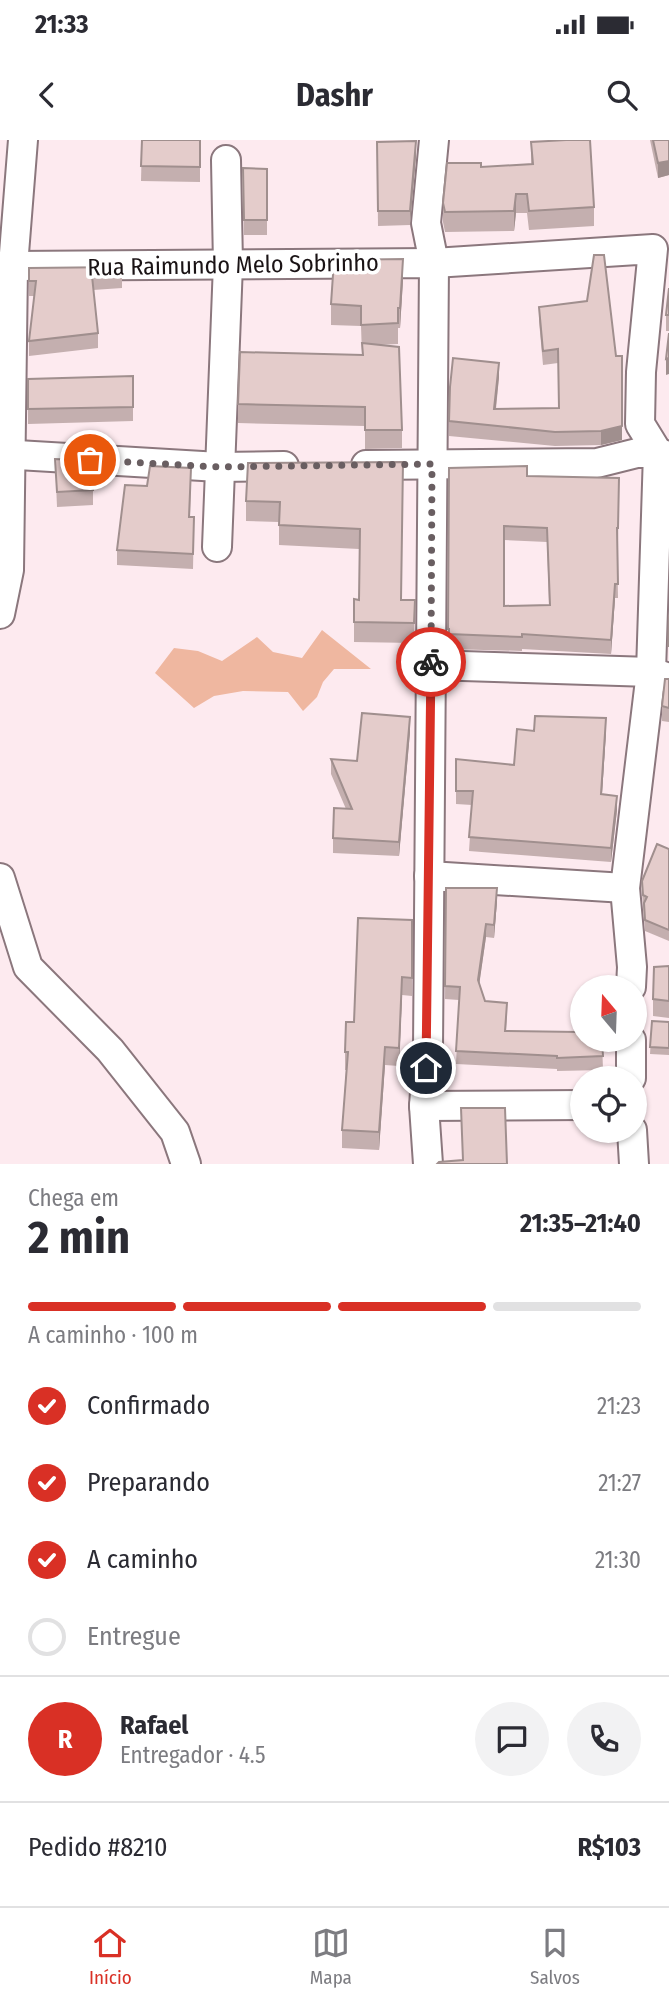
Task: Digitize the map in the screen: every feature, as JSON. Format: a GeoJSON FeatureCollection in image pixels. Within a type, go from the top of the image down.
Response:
{"type":"FeatureCollection","features":[{"type":"Feature","properties":{"kind":"street"},"geometry":{"type":"LineString","coordinates":[[0,614],[9,570],[5,454],[13,266],[23,140]]}},
{"type":"Feature","properties":{"kind":"street"},"geometry":{"type":"LineString","coordinates":[[428,1164],[424,1106],[428,1049],[434,263],[426,223],[434,140]]}},
{"type":"Feature","properties":{"kind":"street"},"geometry":{"type":"LineString","coordinates":[[217,547],[228,264],[226,160]]}},
{"type":"Feature","properties":{"kind":"street"},"geometry":{"type":"LineString","coordinates":[[640,974],[625,888],[660,675],[664,455],[640,424],[641,372],[661,250]]}},
{"type":"Feature","properties":{"kind":"street","name":"Rua Raimundo Melo Sobrinho"},"geometry":{"type":"LineString","coordinates":[[13,266],[434,263],[661,250]]}},
{"type":"Feature","properties":{"kind":"street"},"geometry":{"type":"LineString","coordinates":[[5,454],[219,467],[597,464],[637,453],[664,455]]}},
{"type":"Feature","properties":{"kind":"street"},"geometry":{"type":"LineString","coordinates":[[431,665],[660,675]]}},
{"type":"Feature","properties":{"kind":"street"},"geometry":{"type":"LineString","coordinates":[[429,876],[625,888]]}},
{"type":"Feature","properties":{"kind":"street"},"geometry":{"type":"LineString","coordinates":[[0,878],[28,967],[110,1050],[175,1132],[186,1164]]}},
{"type":"Feature","properties":{"kind":"street"},"geometry":{"type":"LineString","coordinates":[[424,1106],[570,1105]]}},
{"type":"Feature","properties":{"kind":"street"},"geometry":{"type":"LineString","coordinates":[[633,1143],[634,1164]]}},
{"type":"Feature","properties":{"kind":"shaded area"},"geometry":{"type":"Polygon","coordinates":[[[322,630],[371,669],[334,669],[323,682],[317,697],[303,711],[288,692],[243,691],[214,696],[194,708],[155,673],[174,648],[198,651],[222,661],[257,637],[273,652],[302,658],[322,630]]]}},
{"type":"Feature","properties":{"kind":"building"},"geometry":{"type":"Polygon","coordinates":[[[142,140],[200,140],[200,167],[141,166],[142,140]]]}},
{"type":"Feature","properties":{"kind":"building"},"geometry":{"type":"Polygon","coordinates":[[[590,140],[594,207],[529,211],[527,194],[516,194],[514,211],[445,212],[443,203],[447,163],[481,163],[481,167],[533,164],[531,142],[590,140]]]}},
{"type":"Feature","properties":{"kind":"building"},"geometry":{"type":"Polygon","coordinates":[[[653,140],[669,140],[669,161],[658,163],[653,140]]]}},
{"type":"Feature","properties":{"kind":"building"},"geometry":{"type":"Polygon","coordinates":[[[416,141],[410,211],[378,211],[377,142],[416,141]]]}},
{"type":"Feature","properties":{"kind":"building"},"geometry":{"type":"Polygon","coordinates":[[[243,168],[267,169],[267,220],[244,220],[243,168]]]}},
{"type":"Feature","properties":{"kind":"building"},"geometry":{"type":"Polygon","coordinates":[[[594,255],[604,255],[616,356],[622,356],[622,426],[601,431],[555,432],[449,421],[453,358],[499,363],[494,409],[559,408],[558,349],[543,351],[539,307],[587,301],[594,255]]]}},
{"type":"Feature","properties":{"kind":"building"},"geometry":{"type":"Polygon","coordinates":[[[403,259],[398,323],[361,325],[361,306],[331,304],[334,260],[403,259]]]}},
{"type":"Feature","properties":{"kind":"building"},"geometry":{"type":"Polygon","coordinates":[[[122,267],[122,273],[92,276],[98,333],[29,341],[36,281],[29,281],[29,268],[122,267]]]}},
{"type":"Feature","properties":{"kind":"building"},"geometry":{"type":"Polygon","coordinates":[[[669,288],[669,315],[666,315],[669,288]]]}},
{"type":"Feature","properties":{"kind":"building"},"geometry":{"type":"Polygon","coordinates":[[[669,333],[669,358],[666,359],[669,333]]]}},
{"type":"Feature","properties":{"kind":"building"},"geometry":{"type":"Polygon","coordinates":[[[362,343],[399,347],[402,430],[365,430],[365,407],[238,404],[240,352],[363,355],[362,343]]]}},
{"type":"Feature","properties":{"kind":"building"},"geometry":{"type":"Polygon","coordinates":[[[133,376],[133,407],[28,409],[28,379],[133,376]]]}},
{"type":"Feature","properties":{"kind":"building"},"geometry":{"type":"Polygon","coordinates":[[[55,459],[91,461],[93,490],[57,492],[55,459]]]}},
{"type":"Feature","properties":{"kind":"building"},"geometry":{"type":"Polygon","coordinates":[[[403,462],[401,600],[415,600],[414,623],[354,622],[354,599],[359,600],[360,529],[279,525],[280,502],[246,501],[248,463],[403,462]]]}},
{"type":"Feature","properties":{"kind":"building"},"geometry":{"type":"Polygon","coordinates":[[[150,466],[191,468],[189,517],[194,517],[193,554],[117,550],[125,485],[147,486],[150,466]]]}},
{"type":"Feature","properties":{"kind":"building"},"geometry":{"type":"Polygon","coordinates":[[[527,466],[527,476],[619,478],[618,584],[615,584],[611,640],[522,634],[522,637],[449,634],[449,468],[527,466]],[[504,526],[504,606],[550,605],[547,528],[504,526]]]}},
{"type":"Feature","properties":{"kind":"building"},"geometry":{"type":"Polygon","coordinates":[[[665,679],[669,679],[669,708],[662,706],[665,679]]]}},
{"type":"Feature","properties":{"kind":"building"},"geometry":{"type":"Polygon","coordinates":[[[362,713],[410,717],[399,842],[333,838],[334,808],[352,809],[331,759],[357,761],[362,713]]]}},
{"type":"Feature","properties":{"kind":"building"},"geometry":{"type":"Polygon","coordinates":[[[535,716],[606,718],[601,794],[617,796],[611,848],[469,837],[473,791],[456,791],[456,759],[514,765],[517,729],[534,731],[535,716]]]}},
{"type":"Feature","properties":{"kind":"building"},"geometry":{"type":"Polygon","coordinates":[[[657,844],[669,849],[669,930],[645,920],[644,903],[647,897],[643,895],[642,881],[657,844]]]}},
{"type":"Feature","properties":{"kind":"building"},"geometry":{"type":"Polygon","coordinates":[[[446,888],[497,888],[494,925],[486,924],[478,980],[485,1001],[507,1003],[505,1031],[570,1032],[570,1052],[603,1052],[603,1056],[557,1058],[456,1051],[460,987],[445,986],[446,888]]]}},
{"type":"Feature","properties":{"kind":"building"},"geometry":{"type":"Polygon","coordinates":[[[358,918],[412,920],[412,978],[402,977],[399,1048],[385,1047],[379,1132],[342,1130],[348,1052],[345,1052],[346,1022],[354,1022],[358,918]]]}},
{"type":"Feature","properties":{"kind":"building"},"geometry":{"type":"Polygon","coordinates":[[[669,966],[669,1001],[653,999],[654,967],[669,966]]]}},
{"type":"Feature","properties":{"kind":"building"},"geometry":{"type":"Polygon","coordinates":[[[652,1021],[669,1022],[669,1048],[650,1047],[652,1021]]]}},
{"type":"Feature","properties":{"kind":"building"},"geometry":{"type":"Polygon","coordinates":[[[461,1108],[505,1108],[507,1164],[437,1164],[463,1160],[461,1108]]]}},
{"type":"Feature","properties":{"kind":"way so far"},"geometry":{"type":"LineString","coordinates":[[90,460],[219,467],[432,464],[431,662]]}},
{"type":"Feature","properties":{"kind":"route"},"geometry":{"type":"LineString","coordinates":[[426,1068],[431,662]]}}]}
